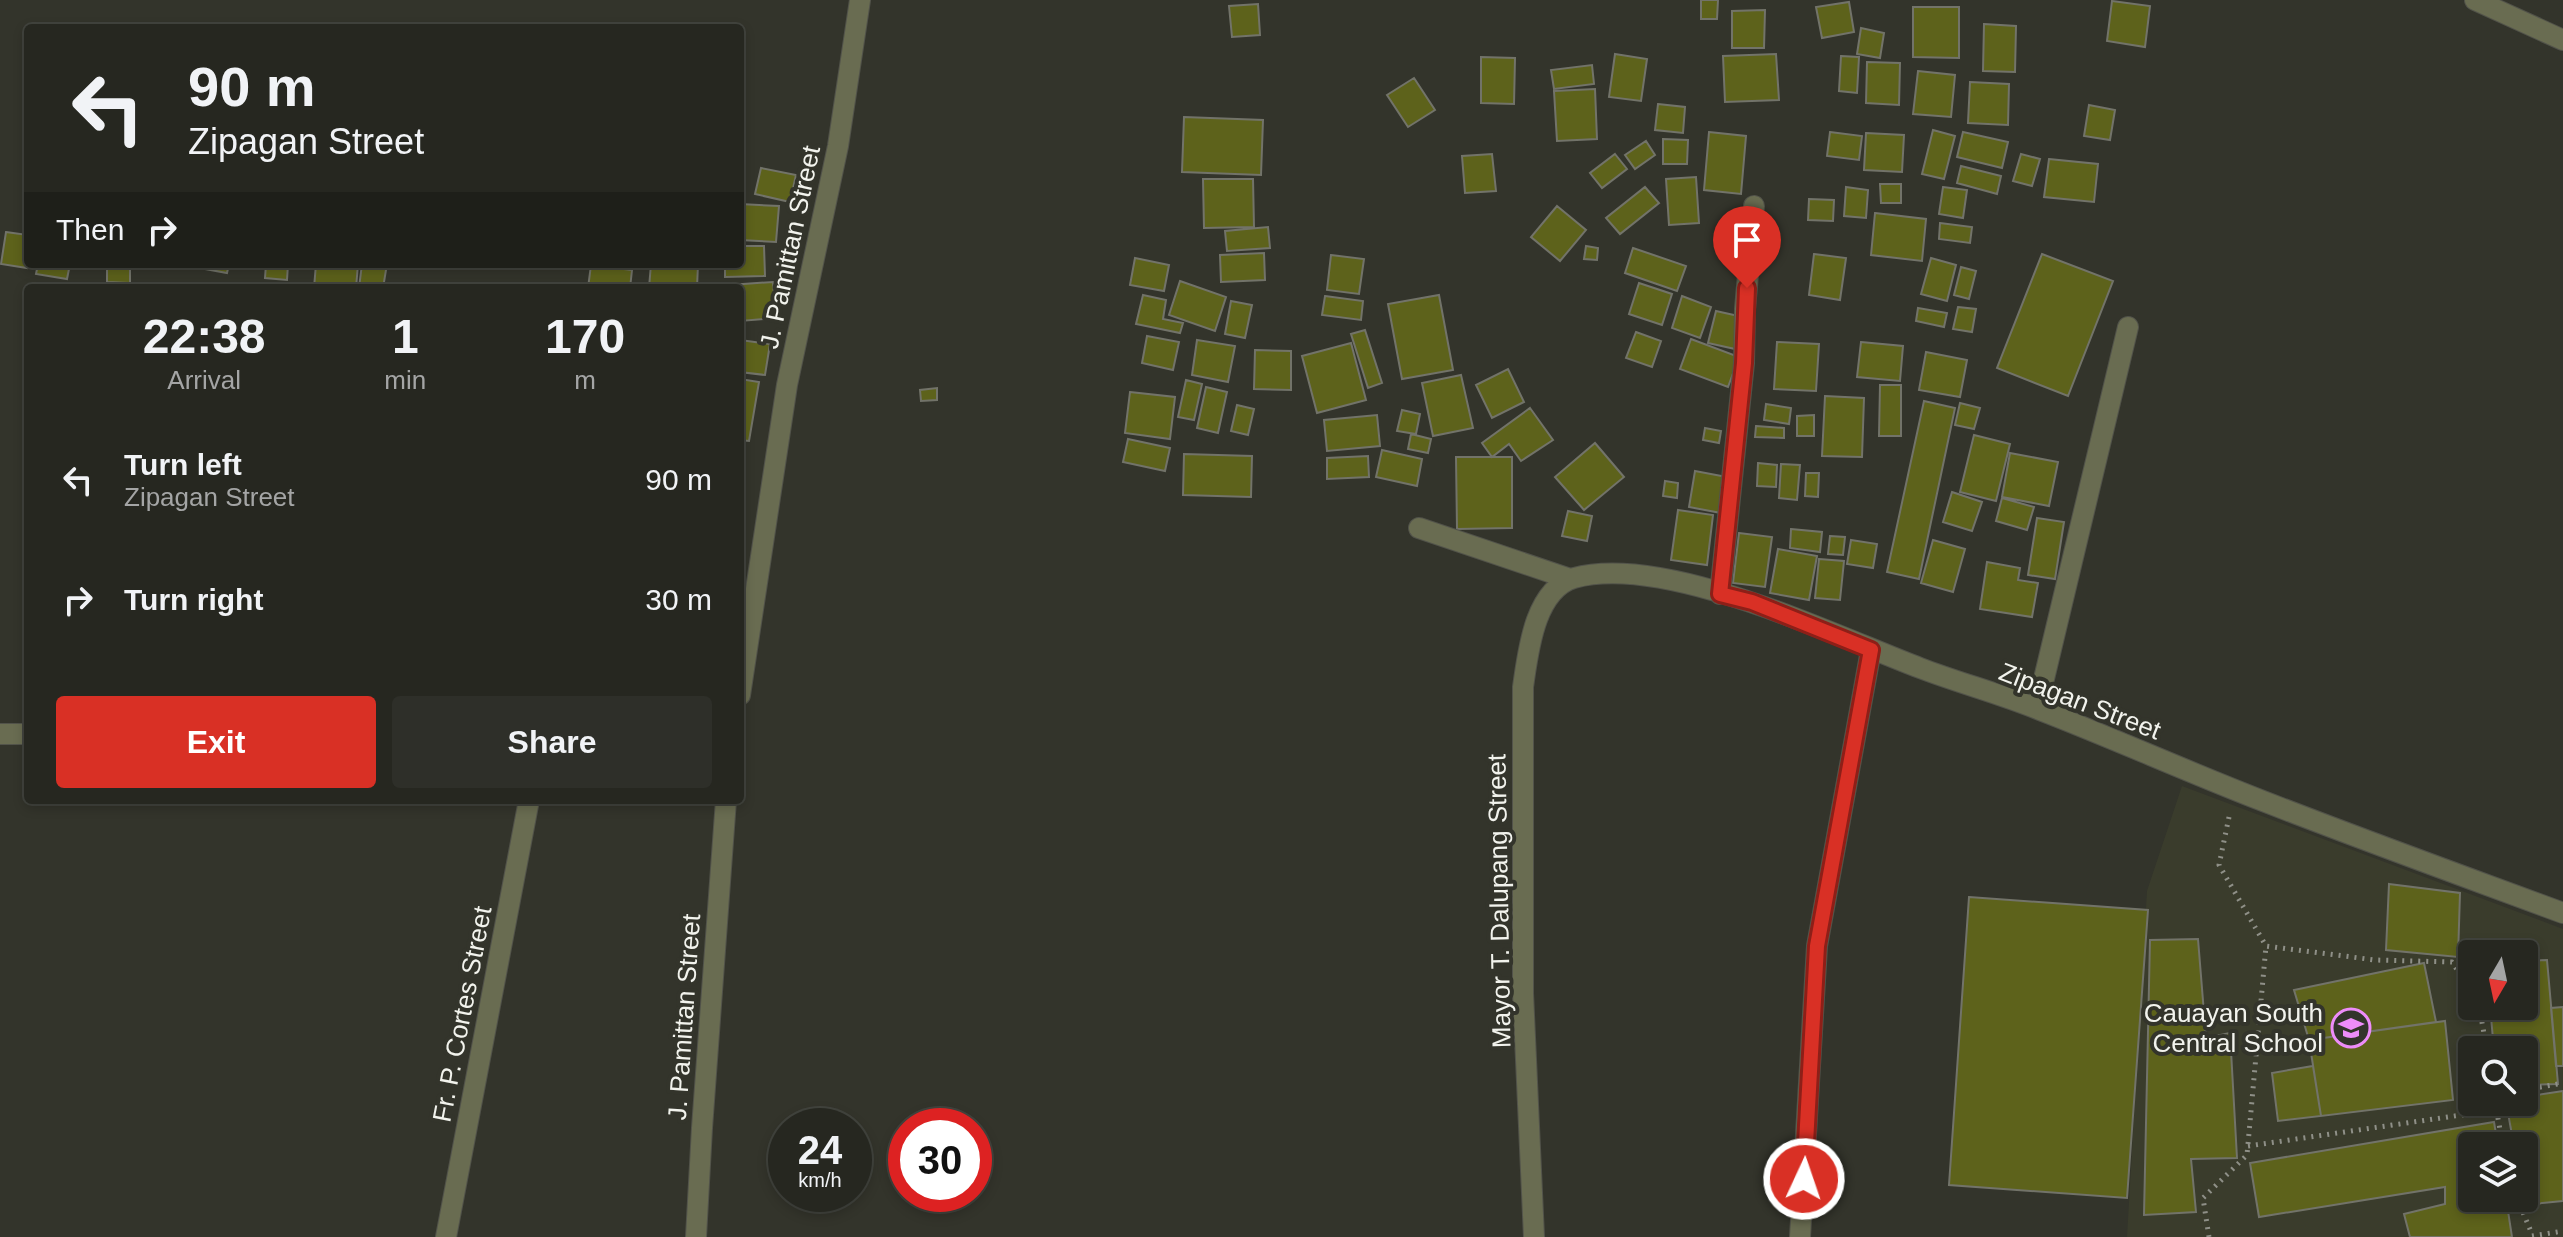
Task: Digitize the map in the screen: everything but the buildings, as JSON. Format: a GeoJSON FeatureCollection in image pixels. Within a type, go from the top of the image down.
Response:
{"type":"FeatureCollection","features":[{"type":"Feature","properties":{"kind":"street","name":"J. Pamittan Street"},"geometry":{"type":"LineString","coordinates":[[744,669],[787,385],[838,146],[860,0]]}},
{"type":"Feature","properties":{"kind":"street"},"geometry":{"type":"LineString","coordinates":[[2475,0],[2563,40]]}},
{"type":"Feature","properties":{"kind":"street"},"geometry":{"type":"LineString","coordinates":[[1720,594],[1744,363],[1745,309],[1754,206]]}},
{"type":"Feature","properties":{"kind":"street"},"geometry":{"type":"LineString","coordinates":[[2037,708],[2128,327]]}},
{"type":"Feature","properties":{"kind":"street"},"geometry":{"type":"LineString","coordinates":[[1419,528],[1570,579]]}},
{"type":"Feature","properties":{"kind":"street","name":"Zipagan Street"},"geometry":{"type":"LineString","coordinates":[[1570,579],[1603,573],[1654,577],[1752,602],[1871,650],[2037,708],[2234,790],[2563,913]]}},
{"type":"Feature","properties":{"kind":"street","name":"Mayor T. Dalupang Street"},"geometry":{"type":"LineString","coordinates":[[1534,1237],[1523,993],[1523,687],[1530,638],[1541,610],[1551,594],[1570,579]]}},
{"type":"Feature","properties":{"kind":"street"},"geometry":{"type":"LineString","coordinates":[[1800,1237],[1817,946],[1871,650]]}},
{"type":"Feature","properties":{"kind":"street"},"geometry":{"type":"LineString","coordinates":[[0,734],[24,734]]}},
{"type":"Feature","properties":{"kind":"street","name":"Fr. P. Cortes Street"},"geometry":{"type":"LineString","coordinates":[[446,1237],[528,804]]}},
{"type":"Feature","properties":{"kind":"street","name":"J. Pamittan Street"},"geometry":{"type":"LineString","coordinates":[[696,1237],[726,804]]}},
{"type":"Feature","properties":{"kind":"path"},"geometry":{"type":"LineString","coordinates":[[2209,1237],[2203,1198],[2247,1155],[2266,946],[2219,865],[2234,790]]}},
{"type":"Feature","properties":{"kind":"path"},"geometry":{"type":"LineString","coordinates":[[2266,946],[2375,960],[2452,962],[2458,971]]}},
{"type":"Feature","properties":{"kind":"path"},"geometry":{"type":"LineString","coordinates":[[2538,1087],[2563,1083]]}},
{"type":"Feature","properties":{"kind":"path"},"geometry":{"type":"LineString","coordinates":[[2247,1146],[2458,1115]]}},
{"type":"Feature","properties":{"kind":"path"},"geometry":{"type":"LineString","coordinates":[[2523,1212],[2532,1236],[2563,1231]]}},
{"type":"Feature","properties":{"kind":"shaded area","name":"Cauayan South Central School"},"geometry":{"type":"Polygon","coordinates":[[[2182,786],[2563,929],[2563,1237],[2127,1237],[2147,891],[2182,786]]]}},
{"type":"Feature","properties":{"kind":"place","name":"Cauayan South Central School"},"geometry":{"type":"Point","coordinates":[2351,1028]}},
{"type":"Feature","properties":{"kind":"route"},"geometry":{"type":"LineString","coordinates":[[1747,288],[1744,363],[1720,594],[1752,602],[1871,650],[1817,946],[1804,1179]]}}]}
